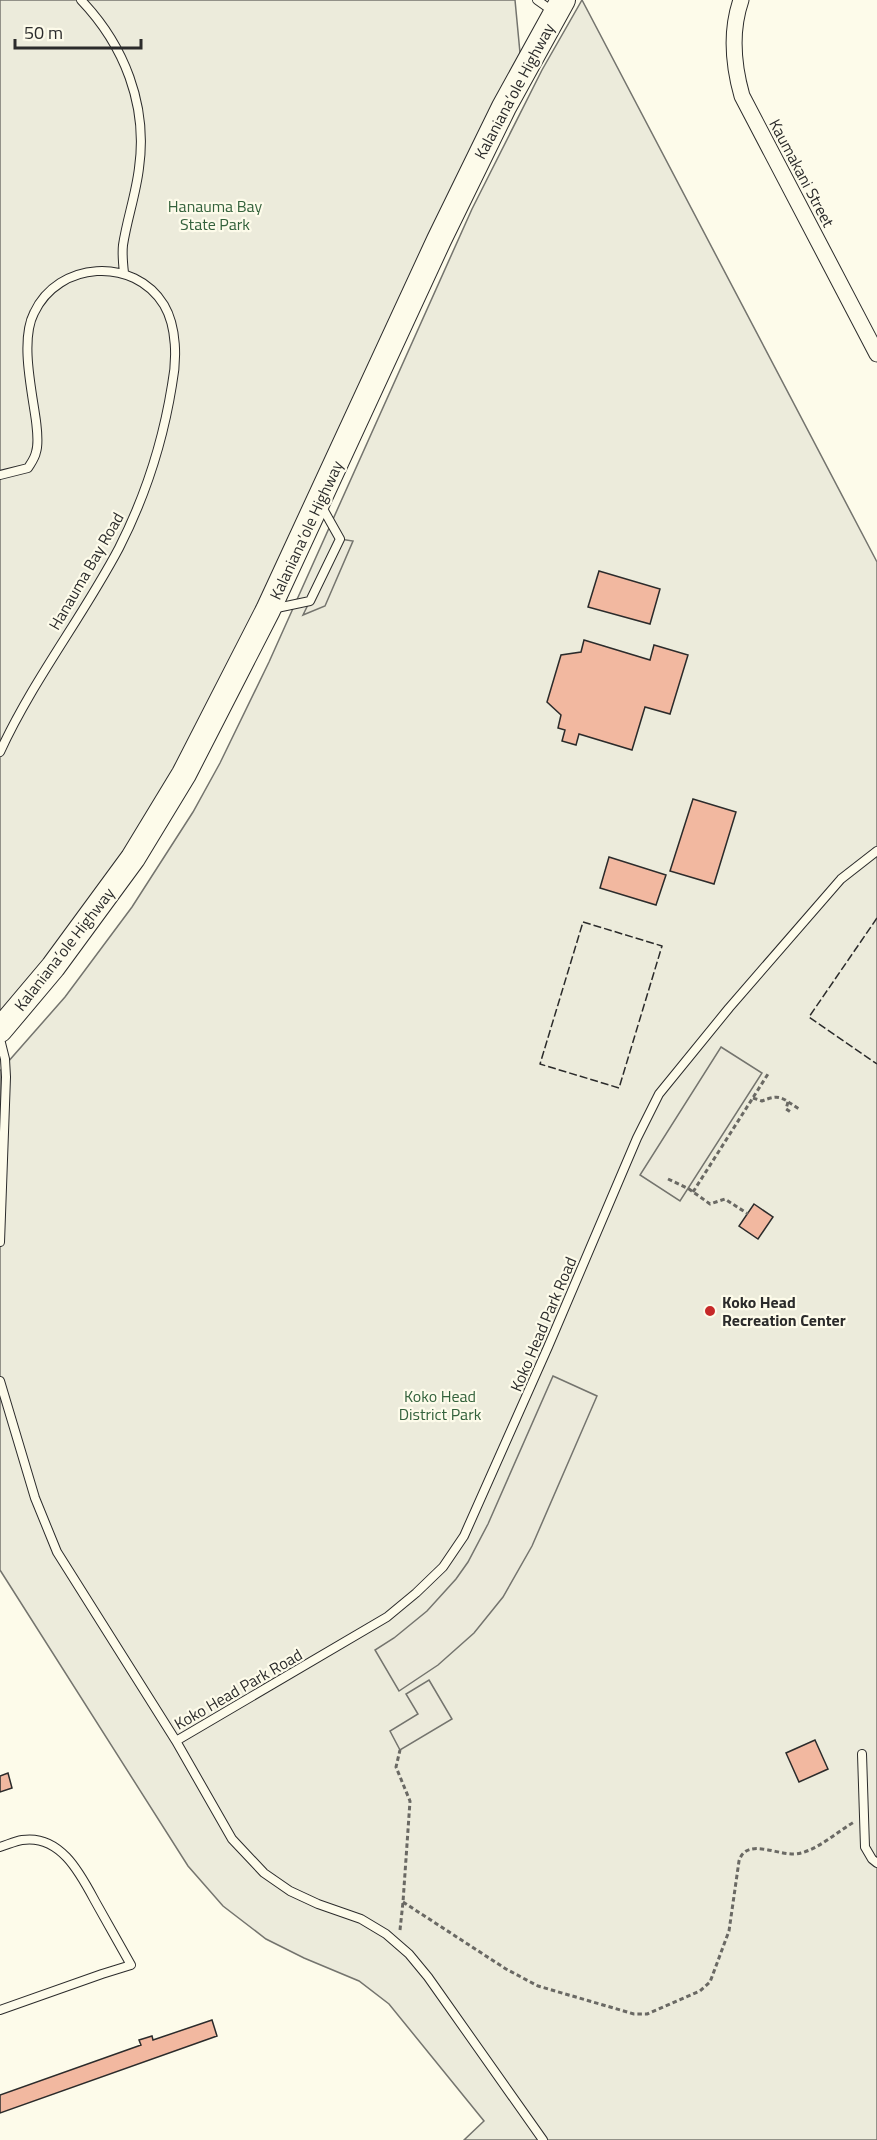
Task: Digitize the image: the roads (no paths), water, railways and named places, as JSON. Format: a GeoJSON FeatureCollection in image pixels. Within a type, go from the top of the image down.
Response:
{"type":"FeatureCollection","features":[{"type":"Feature","properties":{"kind":"main road","name":"Kalaniana’ole Highway"},"geometry":{"type":"LineString","coordinates":[[0,1030],[53,967],[133,858],[184,774],[268,610],[444,230],[552,4]]}},
{"type":"Feature","properties":{"kind":"street","name":"Kaumakani Street"},"geometry":{"type":"LineString","coordinates":[[741,0],[734,29],[733,52],[742,96],[877,354]]}},
{"type":"Feature","properties":{"kind":"lane"},"geometry":{"type":"LineString","coordinates":[[81,0],[103,26],[120,54],[132,85],[139,117],[140,167],[123,247],[124,273]]}},
{"type":"Feature","properties":{"kind":"lane","name":"Hanauma Bay Road"},"geometry":{"type":"LineString","coordinates":[[0,475],[28,468],[37,452],[29,359],[29,328],[34,312],[51,292],[73,275],[100,270],[135,277],[154,291],[164,305],[172,327],[176,358],[162,431],[151,471],[119,548],[39,678],[0,752]]}},
{"type":"Feature","properties":{"kind":"lane"},"geometry":{"type":"LineString","coordinates":[[268,610],[310,601],[340,539],[319,502]]}},
{"type":"Feature","properties":{"kind":"lane","name":"Koko Head Park Road"},"geometry":{"type":"LineString","coordinates":[[176,1741],[387,1617],[443,1567],[464,1536],[637,1138],[659,1094],[729,1008],[841,879],[877,851]]}},
{"type":"Feature","properties":{"kind":"lane"},"geometry":{"type":"LineString","coordinates":[[0,1039],[5,1059],[6,1077],[0,1242]]}},
{"type":"Feature","properties":{"kind":"lane","name":"Koko Head Park Road"},"geometry":{"type":"LineString","coordinates":[[0,1381],[35,1498],[57,1552],[176,1741],[232,1839],[259,1868],[290,1891],[361,1919],[398,1944],[428,1977],[543,2140]]}},
{"type":"Feature","properties":{"kind":"lane"},"geometry":{"type":"LineString","coordinates":[[862,1754],[865,1847],[877,1863]]}},
{"type":"Feature","properties":{"kind":"lane"},"geometry":{"type":"LineString","coordinates":[[0,1847],[24,1839],[49,1844],[62,1852],[77,1869],[131,1965],[0,2010]]}},
{"type":"Feature","properties":{"kind":"place","name":"Koko Head Recreation Center"},"geometry":{"type":"Point","coordinates":[710,1311]}},
{"type":"Feature","properties":{"kind":"park label","name":"Hanauma Bay State Park"},"geometry":{"type":"Point","coordinates":[215,215]}},
{"type":"Feature","properties":{"kind":"park label","name":"Koko Head District Park"},"geometry":{"type":"Point","coordinates":[440,1405]}}]}
